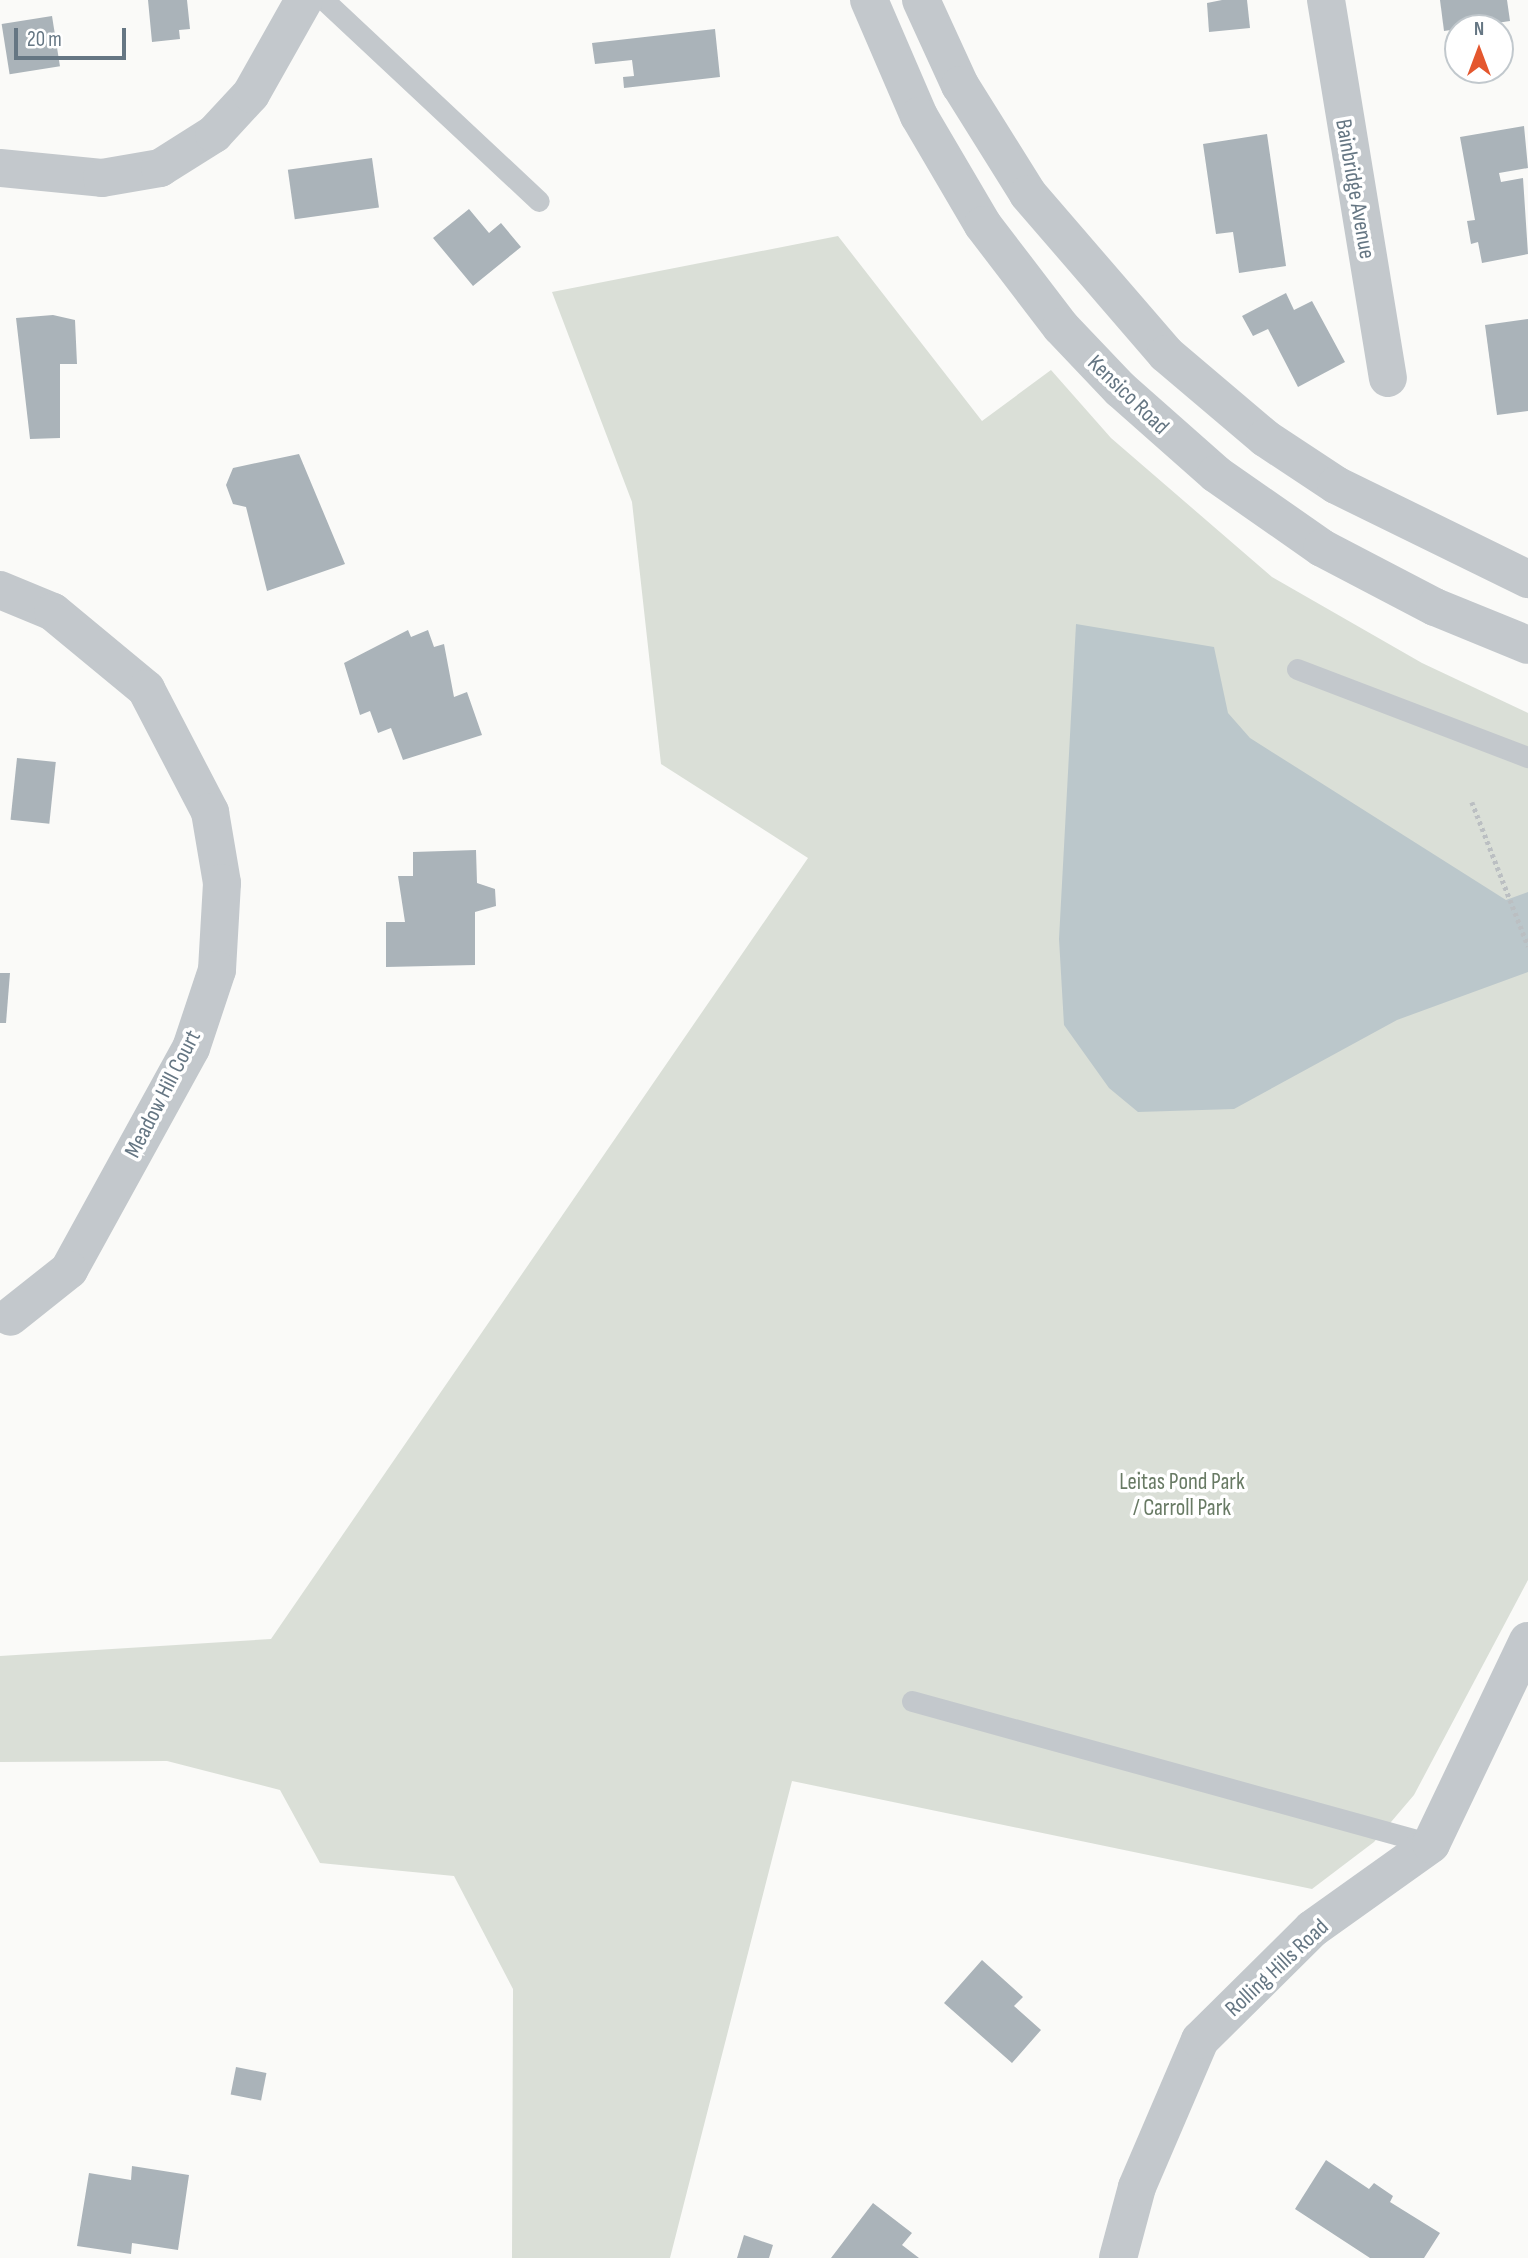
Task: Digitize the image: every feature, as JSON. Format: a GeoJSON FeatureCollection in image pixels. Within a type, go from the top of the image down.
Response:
{"type":"FeatureCollection","features":[{"type":"Feature","properties":{"kind":"street"},"geometry":{"type":"LineString","coordinates":[[0,168],[102,178],[160,168],[214,134],[251,94],[304,0]]}},
{"type":"Feature","properties":{"kind":"street","name":"Kensico Road"},"geometry":{"type":"LineString","coordinates":[[869,0],[919,116],[971,207],[1047,310],[1120,390],[1216,474],[1322,548],[1435,607],[1528,645]]}},
{"type":"Feature","properties":{"kind":"street"},"geometry":{"type":"LineString","coordinates":[[921,0],[960,85],[1028,194],[1166,354],[1265,438],[1336,485],[1528,579]]}},
{"type":"Feature","properties":{"kind":"street","name":"Bainbridge Avenue"},"geometry":{"type":"LineString","coordinates":[[1326,0],[1388,378]]}},
{"type":"Feature","properties":{"kind":"street","name":"Meadow Hill Court"},"geometry":{"type":"LineString","coordinates":[[0,590],[62,619],[146,689],[211,811],[222,883],[217,970],[191,1048],[69,1270],[10,1317]]}},
{"type":"Feature","properties":{"kind":"street","name":"Rolling Hills Road"},"geometry":{"type":"LineString","coordinates":[[1118,2258],[1137,2187],[1200,2040],[1312,1929],[1431,1844],[1528,1641]]}},
{"type":"Feature","properties":{"kind":"lane"},"geometry":{"type":"LineString","coordinates":[[324,0],[540,201]]}},
{"type":"Feature","properties":{"kind":"lane"},"geometry":{"type":"LineString","coordinates":[[1297,669],[1528,757]]}},
{"type":"Feature","properties":{"kind":"lane"},"geometry":{"type":"LineString","coordinates":[[912,1701],[1431,1844]]}},
{"type":"Feature","properties":{"kind":"path"},"geometry":{"type":"LineString","coordinates":[[1472,802],[1528,946]]}},
{"type":"Feature","properties":{"kind":"green space","name":"Leitas Pond Park / Carroll Park"},"geometry":{"type":"Polygon","coordinates":[[[838,236],[982,421],[1051,370],[1111,438],[1272,577],[1422,663],[1528,713],[1528,1580],[1414,1795],[1374,1842],[1312,1889],[792,1781],[670,2258],[512,2258],[513,1989],[454,1876],[320,1863],[280,1790],[167,1761],[0,1762],[0,1656],[271,1639],[808,858],[661,764],[632,502],[552,292],[838,236]]]}},
{"type":"Feature","properties":{"kind":"shaded area"},"geometry":{"type":"Polygon","coordinates":[[[1076,624],[1214,647],[1228,713],[1250,738],[1506,900],[1528,892],[1528,972],[1397,1020],[1234,1109],[1138,1112],[1109,1088],[1064,1025],[1059,939],[1076,624]]]}},
{"type":"Feature","properties":{"kind":"building"},"geometry":{"type":"Polygon","coordinates":[[[148,0],[187,0],[190,29],[179,30],[180,39],[152,42],[148,0]]]}},
{"type":"Feature","properties":{"kind":"building"},"geometry":{"type":"Polygon","coordinates":[[[1247,0],[1250,28],[1209,32],[1207,3],[1247,0]]]}},
{"type":"Feature","properties":{"kind":"building"},"geometry":{"type":"Polygon","coordinates":[[[1440,0],[1507,0],[1509,14],[1444,14],[1444,31],[1440,0]]]}},
{"type":"Feature","properties":{"kind":"building"},"geometry":{"type":"Polygon","coordinates":[[[52,16],[60,66],[10,74],[2,24],[52,16]]]}},
{"type":"Feature","properties":{"kind":"building"},"geometry":{"type":"Polygon","coordinates":[[[715,29],[720,77],[624,88],[623,77],[634,76],[632,60],[595,64],[592,43],[715,29]]]}},
{"type":"Feature","properties":{"kind":"building"},"geometry":{"type":"Polygon","coordinates":[[[1524,126],[1528,168],[1499,173],[1501,182],[1523,178],[1528,254],[1482,263],[1478,242],[1471,244],[1467,221],[1475,220],[1460,137],[1524,126]]]}},
{"type":"Feature","properties":{"kind":"building"},"geometry":{"type":"Polygon","coordinates":[[[1267,134],[1286,266],[1239,273],[1233,232],[1216,234],[1203,144],[1267,134]]]}},
{"type":"Feature","properties":{"kind":"building"},"geometry":{"type":"Polygon","coordinates":[[[372,158],[379,208],[295,219],[288,170],[372,158]]]}},
{"type":"Feature","properties":{"kind":"building"},"geometry":{"type":"Polygon","coordinates":[[[469,209],[489,233],[501,223],[521,247],[473,286],[433,238],[469,209]]]}},
{"type":"Feature","properties":{"kind":"building"},"geometry":{"type":"Polygon","coordinates":[[[1286,293],[1294,310],[1312,301],[1345,362],[1298,387],[1268,329],[1253,336],[1242,316],[1286,293]]]}},
{"type":"Feature","properties":{"kind":"building"},"geometry":{"type":"Polygon","coordinates":[[[53,315],[75,320],[77,364],[60,364],[60,438],[30,439],[16,318],[53,315]]]}},
{"type":"Feature","properties":{"kind":"building"},"geometry":{"type":"Polygon","coordinates":[[[1528,319],[1528,411],[1497,415],[1485,325],[1528,319]]]}},
{"type":"Feature","properties":{"kind":"building"},"geometry":{"type":"Polygon","coordinates":[[[299,454],[345,564],[267,591],[246,507],[233,504],[226,485],[233,468],[299,454]]]}},
{"type":"Feature","properties":{"kind":"building"},"geometry":{"type":"Polygon","coordinates":[[[408,630],[411,637],[428,630],[434,647],[444,644],[454,697],[467,692],[482,735],[403,760],[391,728],[378,733],[370,711],[360,715],[344,663],[408,630]]]}},
{"type":"Feature","properties":{"kind":"building"},"geometry":{"type":"Polygon","coordinates":[[[17,758],[56,762],[49,824],[11,820],[17,758]]]}},
{"type":"Feature","properties":{"kind":"building"},"geometry":{"type":"Polygon","coordinates":[[[476,850],[477,883],[495,889],[496,906],[475,912],[475,965],[386,967],[386,922],[405,922],[398,876],[413,876],[413,852],[476,850]]]}},
{"type":"Feature","properties":{"kind":"building"},"geometry":{"type":"Polygon","coordinates":[[[0,973],[10,973],[6,1023],[0,1023],[0,973]]]}},
{"type":"Feature","properties":{"kind":"building"},"geometry":{"type":"Polygon","coordinates":[[[982,1960],[1023,1997],[1014,2006],[1041,2030],[1012,2063],[944,2003],[982,1960]]]}},
{"type":"Feature","properties":{"kind":"building"},"geometry":{"type":"Polygon","coordinates":[[[236,2067],[266,2073],[261,2100],[231,2094],[236,2067]]]}},
{"type":"Feature","properties":{"kind":"building"},"geometry":{"type":"Polygon","coordinates":[[[1326,2160],[1369,2189],[1374,2183],[1393,2196],[1390,2202],[1440,2233],[1424,2258],[1370,2258],[1295,2209],[1326,2160]]]}},
{"type":"Feature","properties":{"kind":"building"},"geometry":{"type":"Polygon","coordinates":[[[132,2166],[189,2175],[178,2250],[132,2243],[131,2254],[77,2246],[89,2173],[131,2180],[132,2166]]]}},
{"type":"Feature","properties":{"kind":"building"},"geometry":{"type":"Polygon","coordinates":[[[873,2203],[912,2233],[902,2245],[919,2258],[831,2258],[873,2203]]]}},
{"type":"Feature","properties":{"kind":"building"},"geometry":{"type":"Polygon","coordinates":[[[744,2235],[773,2245],[769,2258],[737,2258],[744,2235]]]}}]}
